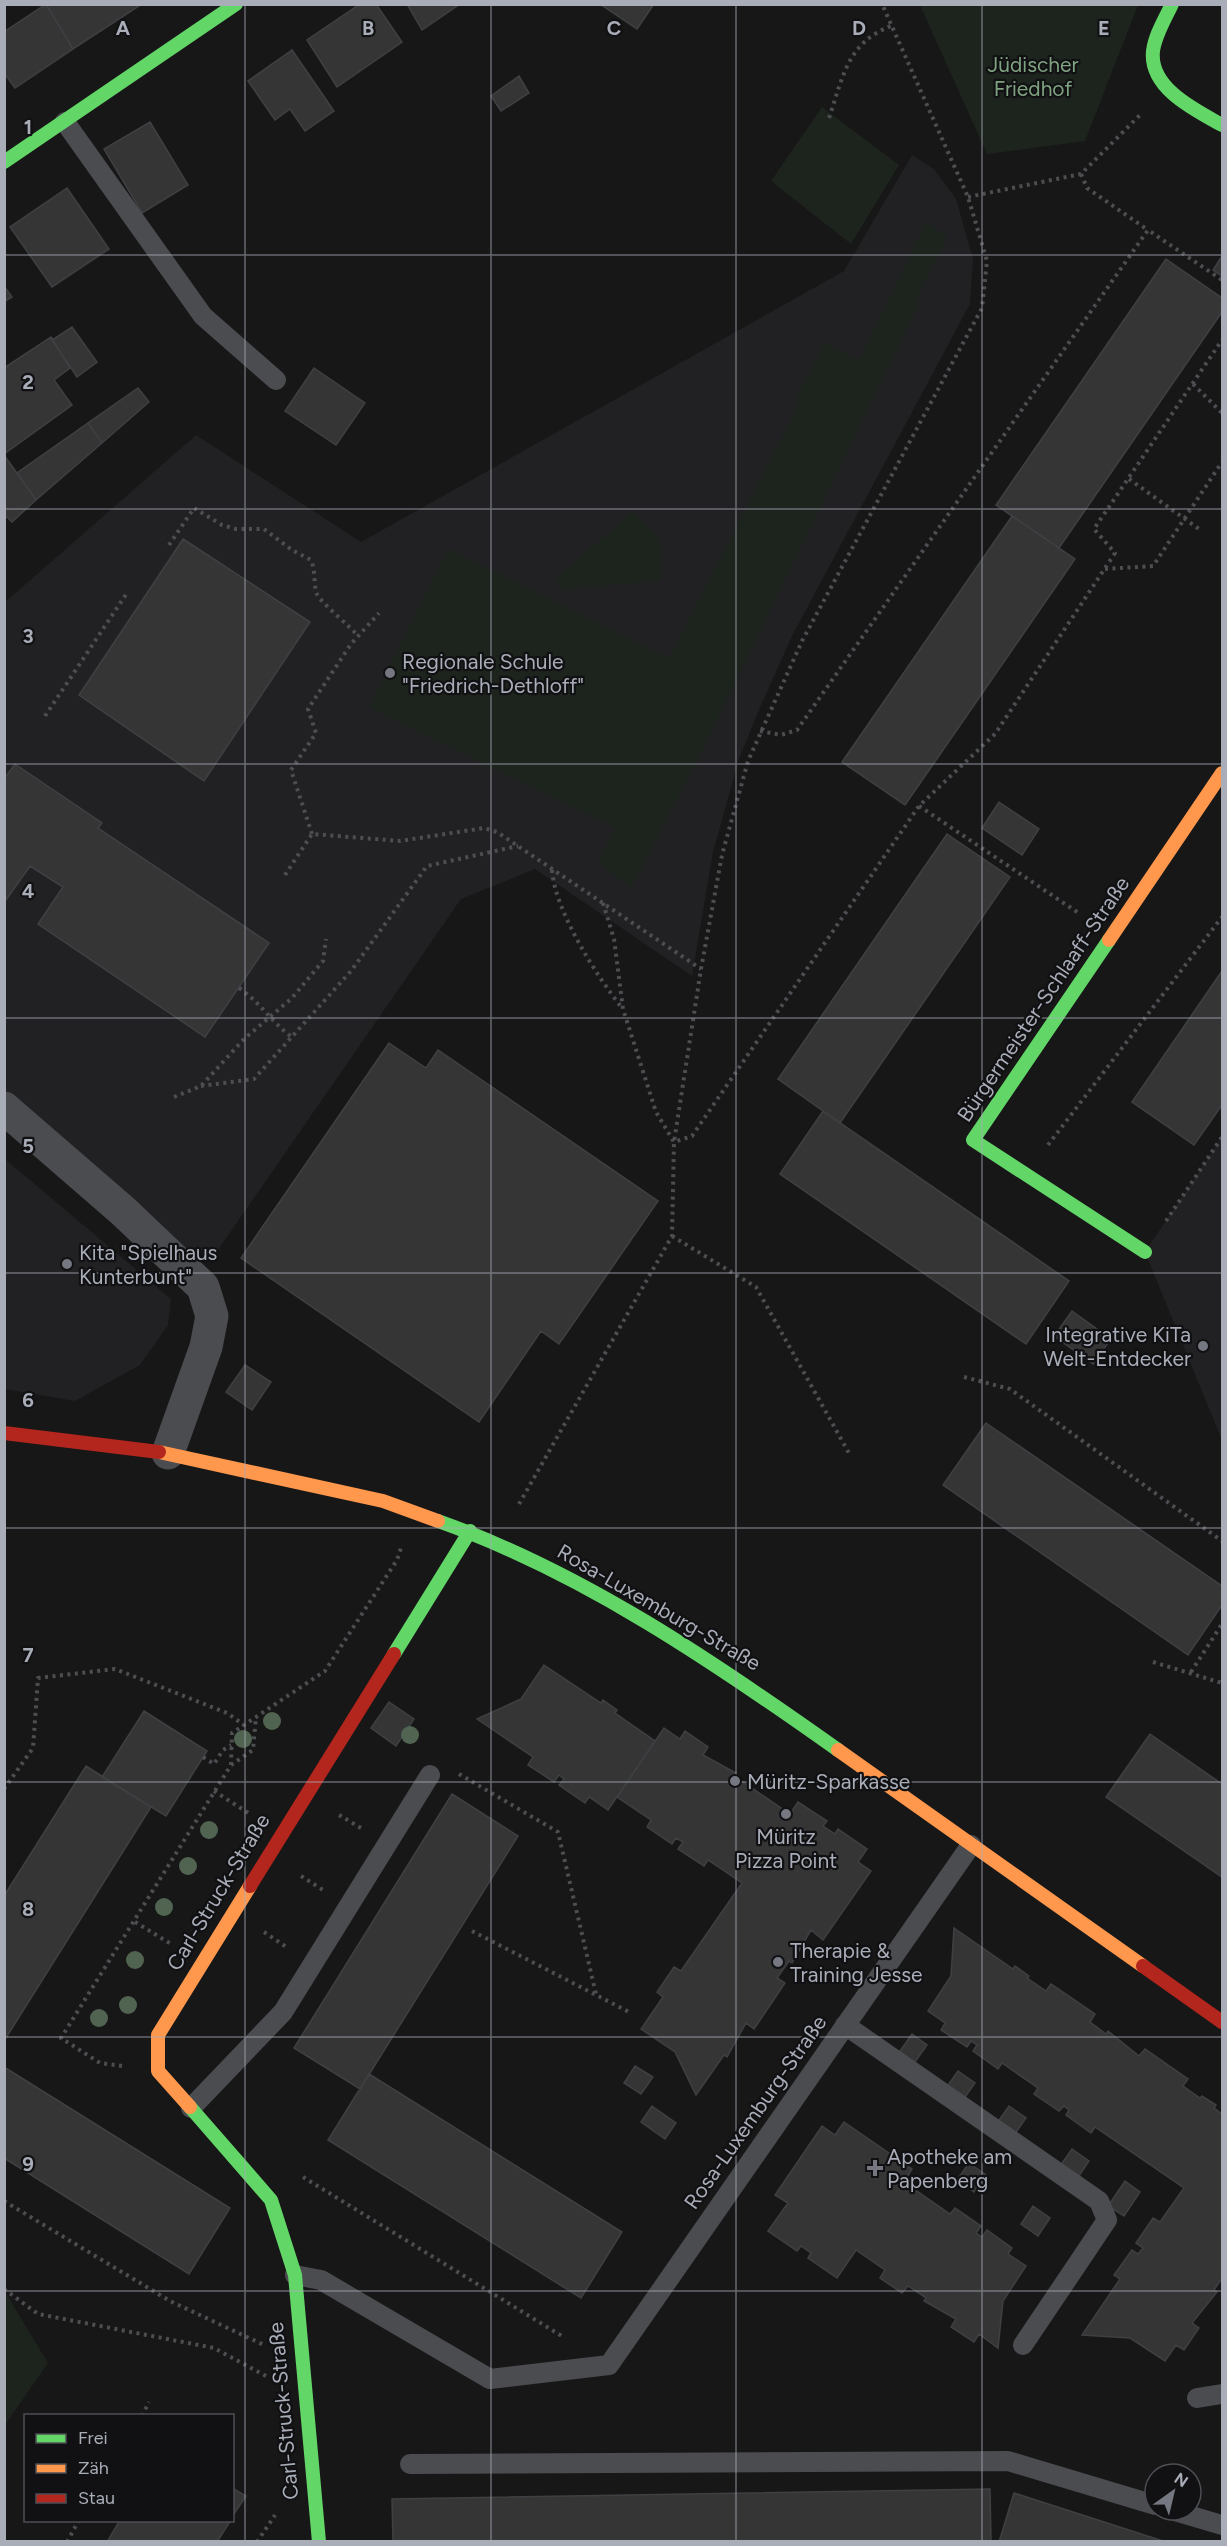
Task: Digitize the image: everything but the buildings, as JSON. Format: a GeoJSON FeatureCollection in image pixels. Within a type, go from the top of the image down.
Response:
{"type":"FeatureCollection","features":[{"type":"Feature","properties":{"kind":"street"},"geometry":{"type":"LineString","coordinates":[[4,162],[236,4]]}},
{"type":"Feature","properties":{"kind":"street"},"geometry":{"type":"LineString","coordinates":[[1172,4],[1159,32],[1153,54],[1157,73],[1167,87],[1198,112],[1222,125]]}},
{"type":"Feature","properties":{"kind":"street","name":"Bürgermeister-Schlaaff-Straße"},"geometry":{"type":"LineString","coordinates":[[1145,1252],[973,1140],[1222,773]]}},
{"type":"Feature","properties":{"kind":"street"},"geometry":{"type":"LineString","coordinates":[[4,1108],[123,1211],[203,1287],[212,1316],[206,1347],[168,1453]]}},
{"type":"Feature","properties":{"kind":"street","name":"Rosa-Luxemburg-Straße"},"geometry":{"type":"LineString","coordinates":[[4,1433],[168,1453],[383,1501],[470,1531],[614,1604],[754,1691],[1222,2022]]}},
{"type":"Feature","properties":{"kind":"street","name":"Carl-Struck-Straße"},"geometry":{"type":"LineString","coordinates":[[319,2541],[295,2275],[271,2200],[158,2071],[158,2035],[470,1531]]}},
{"type":"Feature","properties":{"kind":"lane"},"geometry":{"type":"LineString","coordinates":[[65,122],[203,316],[276,380]]}},
{"type":"Feature","properties":{"kind":"lane"},"geometry":{"type":"LineString","coordinates":[[191,2108],[283,2012],[430,1775]]}},
{"type":"Feature","properties":{"kind":"lane","name":"Rosa-Luxemburg-Straße"},"geometry":{"type":"LineString","coordinates":[[609,2365],[971,1845]]}},
{"type":"Feature","properties":{"kind":"lane"},"geometry":{"type":"LineString","coordinates":[[845,2025],[1099,2201],[1107,2220],[1023,2345]]}},
{"type":"Feature","properties":{"kind":"lane"},"geometry":{"type":"LineString","coordinates":[[295,2275],[321,2280],[490,2379],[609,2365]]}},
{"type":"Feature","properties":{"kind":"lane"},"geometry":{"type":"LineString","coordinates":[[1197,2398],[1222,2394]]}},
{"type":"Feature","properties":{"kind":"lane"},"geometry":{"type":"LineString","coordinates":[[410,2464],[1008,2461],[1143,2501]]}},
{"type":"Feature","properties":{"kind":"lane"},"geometry":{"type":"LineString","coordinates":[[1203,2519],[1222,2525]]}},
{"type":"Feature","properties":{"kind":"path"},"geometry":{"type":"LineString","coordinates":[[519,1504],[672,1236],[674,1142],[701,969],[722,855],[748,760],[802,640],[982,308],[987,261],[968,197],[882,4]]}},
{"type":"Feature","properties":{"kind":"path"},"geometry":{"type":"LineString","coordinates":[[829,118],[845,71],[858,47],[871,34],[891,26]]}},
{"type":"Feature","properties":{"kind":"path"},"geometry":{"type":"LineString","coordinates":[[968,197],[1082,174],[1167,87]]}},
{"type":"Feature","properties":{"kind":"path"},"geometry":{"type":"LineString","coordinates":[[1082,174],[1087,188],[1222,280]]}},
{"type":"Feature","properties":{"kind":"path"},"geometry":{"type":"LineString","coordinates":[[760,731],[781,735],[797,730],[1148,230]]}},
{"type":"Feature","properties":{"kind":"path"},"geometry":{"type":"LineString","coordinates":[[674,1142],[692,1136],[919,806],[995,734],[1115,553],[1094,529],[1222,340]]}},
{"type":"Feature","properties":{"kind":"path"},"geometry":{"type":"LineString","coordinates":[[1193,384],[1222,413]]}},
{"type":"Feature","properties":{"kind":"path"},"geometry":{"type":"LineString","coordinates":[[1104,569],[1152,566],[1222,462]]}},
{"type":"Feature","properties":{"kind":"path"},"geometry":{"type":"LineString","coordinates":[[1128,478],[1199,529]]}},
{"type":"Feature","properties":{"kind":"path"},"geometry":{"type":"LineString","coordinates":[[169,545],[194,508],[222,525],[236,529],[264,529],[292,550],[311,560],[315,569],[316,593],[321,602],[339,615],[358,636]]}},
{"type":"Feature","properties":{"kind":"path"},"geometry":{"type":"LineString","coordinates":[[45,716],[127,593]]}},
{"type":"Feature","properties":{"kind":"path"},"geometry":{"type":"LineString","coordinates":[[312,834],[291,770],[316,733],[308,709],[358,636],[379,613]]}},
{"type":"Feature","properties":{"kind":"path"},"geometry":{"type":"LineString","coordinates":[[919,806],[1111,934]]}},
{"type":"Feature","properties":{"kind":"path"},"geometry":{"type":"LineString","coordinates":[[312,834],[400,842],[484,828],[497,832],[701,969]]}},
{"type":"Feature","properties":{"kind":"path"},"geometry":{"type":"LineString","coordinates":[[285,875],[312,834]]}},
{"type":"Feature","properties":{"kind":"path"},"geometry":{"type":"LineString","coordinates":[[174,1097],[201,1086],[254,1079],[351,971],[427,866],[518,846]]}},
{"type":"Feature","properties":{"kind":"path"},"geometry":{"type":"LineString","coordinates":[[552,869],[554,889],[565,914],[605,986],[623,1009]]}},
{"type":"Feature","properties":{"kind":"path"},"geometry":{"type":"LineString","coordinates":[[603,903],[614,939],[623,1009],[656,1112],[674,1142]]}},
{"type":"Feature","properties":{"kind":"path"},"geometry":{"type":"LineString","coordinates":[[1027,1174],[1222,917]]}},
{"type":"Feature","properties":{"kind":"path"},"geometry":{"type":"LineString","coordinates":[[201,1086],[244,1039],[292,998],[323,961],[326,939]]}},
{"type":"Feature","properties":{"kind":"path"},"geometry":{"type":"LineString","coordinates":[[239,988],[256,999],[278,1028],[293,1038]]}},
{"type":"Feature","properties":{"kind":"path"},"geometry":{"type":"LineString","coordinates":[[1145,1252],[1222,1137]]}},
{"type":"Feature","properties":{"kind":"path"},"geometry":{"type":"LineString","coordinates":[[672,1236],[756,1287],[850,1455]]}},
{"type":"Feature","properties":{"kind":"path"},"geometry":{"type":"LineString","coordinates":[[964,1377],[1010,1389],[1222,1541]]}},
{"type":"Feature","properties":{"kind":"path"},"geometry":{"type":"LineString","coordinates":[[231,1765],[232,1733],[325,1671],[397,1560],[403,1542]]}},
{"type":"Feature","properties":{"kind":"path"},"geometry":{"type":"LineString","coordinates":[[1191,1672],[1222,1624]]}},
{"type":"Feature","properties":{"kind":"path"},"geometry":{"type":"LineString","coordinates":[[1153,1662],[1222,1683]]}},
{"type":"Feature","properties":{"kind":"path"},"geometry":{"type":"LineString","coordinates":[[4,1789],[33,1748],[38,1678],[115,1669],[227,1713],[244,1725]]}},
{"type":"Feature","properties":{"kind":"path"},"geometry":{"type":"LineString","coordinates":[[158,2071],[100,2062],[61,2038],[231,1765],[253,1750],[256,1717]]}},
{"type":"Feature","properties":{"kind":"path"},"geometry":{"type":"LineString","coordinates":[[203,1758],[214,1764],[223,1750],[231,1745]]}},
{"type":"Feature","properties":{"kind":"path"},"geometry":{"type":"LineString","coordinates":[[458,1773],[558,1832],[596,1994]]}},
{"type":"Feature","properties":{"kind":"path"},"geometry":{"type":"LineString","coordinates":[[214,1791],[237,1806]]}},
{"type":"Feature","properties":{"kind":"path"},"geometry":{"type":"LineString","coordinates":[[346,1819],[365,1831]]}},
{"type":"Feature","properties":{"kind":"path"},"geometry":{"type":"LineString","coordinates":[[311,1882],[327,1892]]}},
{"type":"Feature","properties":{"kind":"path"},"geometry":{"type":"LineString","coordinates":[[135,1922],[160,1938]]}},
{"type":"Feature","properties":{"kind":"path"},"geometry":{"type":"LineString","coordinates":[[472,1931],[629,2012]]}},
{"type":"Feature","properties":{"kind":"path"},"geometry":{"type":"LineString","coordinates":[[293,2171],[609,2365]]}},
{"type":"Feature","properties":{"kind":"path"},"geometry":{"type":"LineString","coordinates":[[4,2201],[170,2301],[279,2352],[303,2354]]}},
{"type":"Feature","properties":{"kind":"path"},"geometry":{"type":"LineString","coordinates":[[4,2289],[38,2314],[214,2348],[275,2380],[305,2380]]}},
{"type":"Feature","properties":{"kind":"path"},"geometry":{"type":"LineString","coordinates":[[143,2414],[149,2402]]}},
{"type":"Feature","properties":{"kind":"path"},"geometry":{"type":"LineString","coordinates":[[257,2541],[274,2515]]}},
{"type":"Feature","properties":{"kind":"path"},"geometry":{"type":"LineString","coordinates":[[67,2541],[78,2522]]}},
{"type":"Feature","properties":{"kind":"shaded area","name":"Regionale Schule \"Friedrich-Dethloff\""},"geometry":{"type":"Polygon","coordinates":[[[912,155],[934,169],[956,199],[973,259],[970,304],[793,634],[758,712],[739,759],[713,852],[692,976],[535,869],[461,899],[218,1250],[194,1256],[5,1091],[4,603],[196,435],[361,542],[844,271],[912,155]]]}},
{"type":"Feature","properties":{"kind":"shaded area","name":"Integrative KiTa Welt-Entdecker"},"geometry":{"type":"Polygon","coordinates":[[[1222,1137],[1222,1440],[1145,1252],[1222,1137]]]}},
{"type":"Feature","properties":{"kind":"shaded area","name":"Kita \"Spielhaus Kunterbunt\""},"geometry":{"type":"Polygon","coordinates":[[[5,1159],[171,1299],[168,1325],[140,1365],[75,1401],[5,1389],[5,1159]]]}},
{"type":"Feature","properties":{"kind":"green space","name":"Jüdischer Friedhof"},"geometry":{"type":"Polygon","coordinates":[[[920,5],[1138,5],[1085,141],[987,154],[920,5]]]}},
{"type":"Feature","properties":{"kind":"green space"},"geometry":{"type":"Polygon","coordinates":[[[822,107],[899,165],[851,244],[771,181],[822,107]]]}},
{"type":"Feature","properties":{"kind":"green space"},"geometry":{"type":"Polygon","coordinates":[[[927,221],[947,237],[919,294],[916,310],[695,765],[631,888],[598,862],[615,828],[369,707],[448,549],[669,658],[794,414],[800,390],[825,343],[859,360],[927,221]]]}},
{"type":"Feature","properties":{"kind":"green space"},"geometry":{"type":"Polygon","coordinates":[[[632,512],[649,526],[659,541],[662,559],[660,581],[561,589],[557,578],[632,512]]]}},
{"type":"Feature","properties":{"kind":"green space"},"geometry":{"type":"Polygon","coordinates":[[[4,2290],[48,2363],[5,2425],[4,2425],[4,2290]]]}},
{"type":"Feature","properties":{"kind":"traffic: fast"},"geometry":{"type":"LineString","coordinates":[[4,162],[236,4]]}},
{"type":"Feature","properties":{"kind":"traffic: fast"},"geometry":{"type":"LineString","coordinates":[[1172,4],[1154,45],[1154,64],[1158,76],[1166,87],[1187,105],[1222,125]]}},
{"type":"Feature","properties":{"kind":"traffic: fast"},"geometry":{"type":"LineString","coordinates":[[1109,940],[973,1140],[1145,1252]]}},
{"type":"Feature","properties":{"kind":"traffic: fast"},"geometry":{"type":"LineString","coordinates":[[438,1521],[544,1566],[646,1622],[695,1652],[838,1750]]}},
{"type":"Feature","properties":{"kind":"traffic: fast"},"geometry":{"type":"LineString","coordinates":[[394,1654],[470,1531]]}},
{"type":"Feature","properties":{"kind":"traffic: fast"},"geometry":{"type":"LineString","coordinates":[[190,2107],[271,2200],[295,2275],[319,2542]]}},
{"type":"Feature","properties":{"kind":"traffic: slow"},"geometry":{"type":"LineString","coordinates":[[1109,940],[1222,773]]}},
{"type":"Feature","properties":{"kind":"traffic: slow"},"geometry":{"type":"LineString","coordinates":[[159,1452],[383,1501],[438,1521]]}},
{"type":"Feature","properties":{"kind":"traffic: slow"},"geometry":{"type":"LineString","coordinates":[[838,1750],[1143,1966]]}},
{"type":"Feature","properties":{"kind":"traffic: slow"},"geometry":{"type":"LineString","coordinates":[[190,2107],[158,2071],[158,2035],[250,1886]]}},
{"type":"Feature","properties":{"kind":"traffic: jam"},"geometry":{"type":"LineString","coordinates":[[4,1433],[159,1452]]}},
{"type":"Feature","properties":{"kind":"traffic: jam"},"geometry":{"type":"LineString","coordinates":[[250,1886],[394,1654]]}},
{"type":"Feature","properties":{"kind":"traffic: jam"},"geometry":{"type":"LineString","coordinates":[[1143,1966],[1222,2022]]}},
{"type":"Feature","properties":{"kind":"place","name":"Regionale Schule \"Friedrich-Dethloff\""},"geometry":{"type":"Point","coordinates":[390,673]}},
{"type":"Feature","properties":{"kind":"place","name":"Kita \"Spielhaus Kunterbunt\""},"geometry":{"type":"Point","coordinates":[67,1264]}},
{"type":"Feature","properties":{"kind":"place","name":"Integrative KiTa Welt-Entdecker"},"geometry":{"type":"Point","coordinates":[1203,1346]}},
{"type":"Feature","properties":{"kind":"place","name":"Müritz-Sparkasse"},"geometry":{"type":"Point","coordinates":[735,1781]}},
{"type":"Feature","properties":{"kind":"place","name":"Müritz Pizza Point"},"geometry":{"type":"Point","coordinates":[786,1814]}},
{"type":"Feature","properties":{"kind":"place","name":"Therapie & Training Jesse"},"geometry":{"type":"Point","coordinates":[778,1962]}},
{"type":"Feature","properties":{"kind":"place","name":"Apotheke am Papenberg"},"geometry":{"type":"Point","coordinates":[875,2168]}}]}
